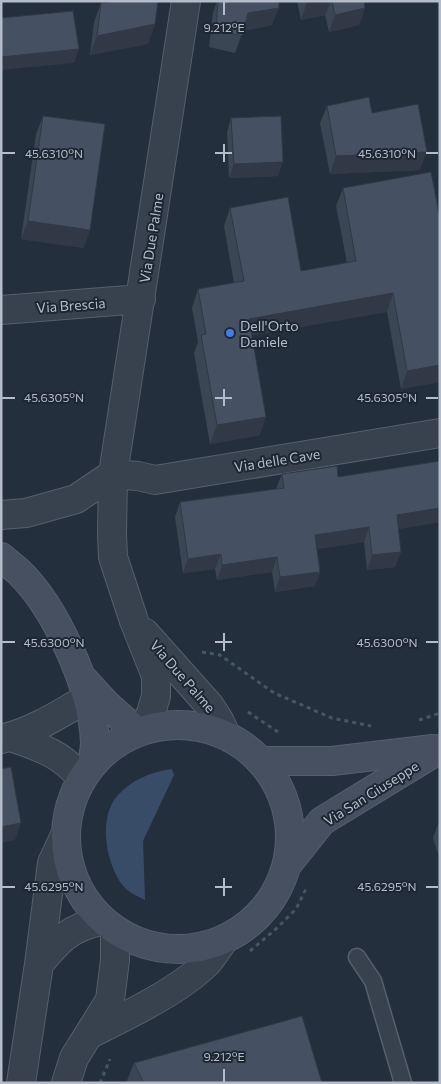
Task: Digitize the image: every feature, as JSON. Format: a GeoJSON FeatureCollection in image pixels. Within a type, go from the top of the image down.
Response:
{"type":"FeatureCollection","features":[{"type":"Feature","properties":{"kind":"street","name":"Via Due Palme"},"geometry":{"type":"LineString","coordinates":[[140,731],[152,713],[156,696],[156,676],[134,621],[113,557],[113,474],[186,1]]}},
{"type":"Feature","properties":{"kind":"street","name":"Via Brescia"},"geometry":{"type":"LineString","coordinates":[[1,310],[141,299]]}},
{"type":"Feature","properties":{"kind":"street","name":"Via delle Cave"},"geometry":{"type":"LineString","coordinates":[[113,474],[138,476],[155,480],[440,433]]}},
{"type":"Feature","properties":{"kind":"street"},"geometry":{"type":"LineString","coordinates":[[1,515],[26,513],[76,499],[113,474]]}},
{"type":"Feature","properties":{"kind":"street"},"geometry":{"type":"LineString","coordinates":[[1,557],[20,573],[49,612],[64,638],[83,686],[93,722],[95,744],[87,771],[67,816],[65,836],[68,866],[76,886],[90,908],[108,926],[141,944],[169,949],[190,949],[223,941],[236,934],[258,916],[273,898],[284,876],[287,865],[290,830],[285,801],[275,780],[261,761],[244,746],[226,735],[206,728],[169,725],[140,731],[120,741],[103,752],[87,771]]}},
{"type":"Feature","properties":{"kind":"street","name":"Via Due Palme"},"geometry":{"type":"LineString","coordinates":[[134,621],[210,706],[226,735]]}},
{"type":"Feature","properties":{"kind":"street"},"geometry":{"type":"LineString","coordinates":[[83,686],[140,731]]}},
{"type":"Feature","properties":{"kind":"street"},"geometry":{"type":"LineString","coordinates":[[6,738],[58,716],[83,686]]}},
{"type":"Feature","properties":{"kind":"street"},"geometry":{"type":"LineString","coordinates":[[6,738],[40,747],[60,757],[71,766],[87,771]]}},
{"type":"Feature","properties":{"kind":"street","name":"Via San Giuseppe"},"geometry":{"type":"LineString","coordinates":[[261,761],[332,761],[440,748]]}},
{"type":"Feature","properties":{"kind":"street","name":"Via San Giuseppe"},"geometry":{"type":"LineString","coordinates":[[287,865],[322,821],[440,748]]}},
{"type":"Feature","properties":{"kind":"street"},"geometry":{"type":"LineString","coordinates":[[19,1082],[39,964],[52,863],[65,836]]}},
{"type":"Feature","properties":{"kind":"street"},"geometry":{"type":"LineString","coordinates":[[39,964],[58,941],[73,930],[86,924],[108,926]]}},
{"type":"Feature","properties":{"kind":"street"},"geometry":{"type":"LineString","coordinates":[[66,1083],[74,1058],[110,1000],[115,960],[108,926]]}},
{"type":"Feature","properties":{"kind":"street"},"geometry":{"type":"LineString","coordinates":[[90,1034],[136,1011],[185,980],[207,963],[223,941]]}},
{"type":"Feature","properties":{"kind":"lane"},"geometry":{"type":"LineString","coordinates":[[357,957],[373,981],[403,1083]]}},
{"type":"Feature","properties":{"kind":"path"},"geometry":{"type":"LineString","coordinates":[[195,651],[220,656],[274,693],[332,718],[372,726]]}},
{"type":"Feature","properties":{"kind":"path"},"geometry":{"type":"LineString","coordinates":[[243,709],[267,723],[280,734],[303,761]]}},
{"type":"Feature","properties":{"kind":"path"},"geometry":{"type":"LineString","coordinates":[[416,720],[440,713]]}},
{"type":"Feature","properties":{"kind":"water"},"geometry":{"type":"Polygon","coordinates":[[[172,769],[174,775],[143,841],[145,900],[125,888],[113,868],[106,842],[108,816],[111,804],[124,789],[150,774],[172,769]]]}},
{"type":"Feature","properties":{"kind":"building"},"geometry":{"type":"Polygon","coordinates":[[[158,1],[155,24],[97,36],[101,3],[158,1]]]}},
{"type":"Feature","properties":{"kind":"building"},"geometry":{"type":"Polygon","coordinates":[[[218,1],[279,1],[279,8],[248,13],[242,36],[216,30],[218,1]]]}},
{"type":"Feature","properties":{"kind":"building"},"geometry":{"type":"Polygon","coordinates":[[[332,1],[364,1],[365,8],[335,15],[332,1]]]}},
{"type":"Feature","properties":{"kind":"building"},"geometry":{"type":"Polygon","coordinates":[[[73,11],[79,49],[1,57],[1,18],[73,11]]]}},
{"type":"Feature","properties":{"kind":"building"},"geometry":{"type":"Polygon","coordinates":[[[369,97],[372,113],[418,104],[427,152],[336,156],[327,106],[369,97]]]}},
{"type":"Feature","properties":{"kind":"building"},"geometry":{"type":"Polygon","coordinates":[[[43,116],[105,124],[90,230],[28,221],[43,116]]]}},
{"type":"Feature","properties":{"kind":"building"},"geometry":{"type":"Polygon","coordinates":[[[281,116],[283,162],[234,164],[231,118],[281,116]]]}},
{"type":"Feature","properties":{"kind":"building"},"geometry":{"type":"Polygon","coordinates":[[[431,172],[440,219],[440,365],[407,371],[393,293],[249,319],[266,417],[217,425],[201,335],[206,334],[198,289],[244,281],[230,208],[288,197],[301,271],[356,261],[343,188],[431,172]]]}},
{"type":"Feature","properties":{"kind":"building"},"geometry":{"type":"Polygon","coordinates":[[[440,461],[440,508],[397,515],[401,552],[372,555],[369,527],[315,535],[320,572],[280,577],[277,557],[222,565],[221,554],[188,559],[180,502],[284,488],[282,474],[337,466],[338,477],[440,461]]]}},
{"type":"Feature","properties":{"kind":"building"},"geometry":{"type":"Polygon","coordinates":[[[11,767],[21,823],[1,827],[1,769],[11,767]]]}},
{"type":"Feature","properties":{"kind":"building"},"geometry":{"type":"Polygon","coordinates":[[[302,1016],[322,1083],[144,1083],[134,1063],[302,1016]]]}},
{"type":"Feature","properties":{"kind":"place","name":"Dell'Orto Daniele"},"geometry":{"type":"Point","coordinates":[230,333]}}]}
